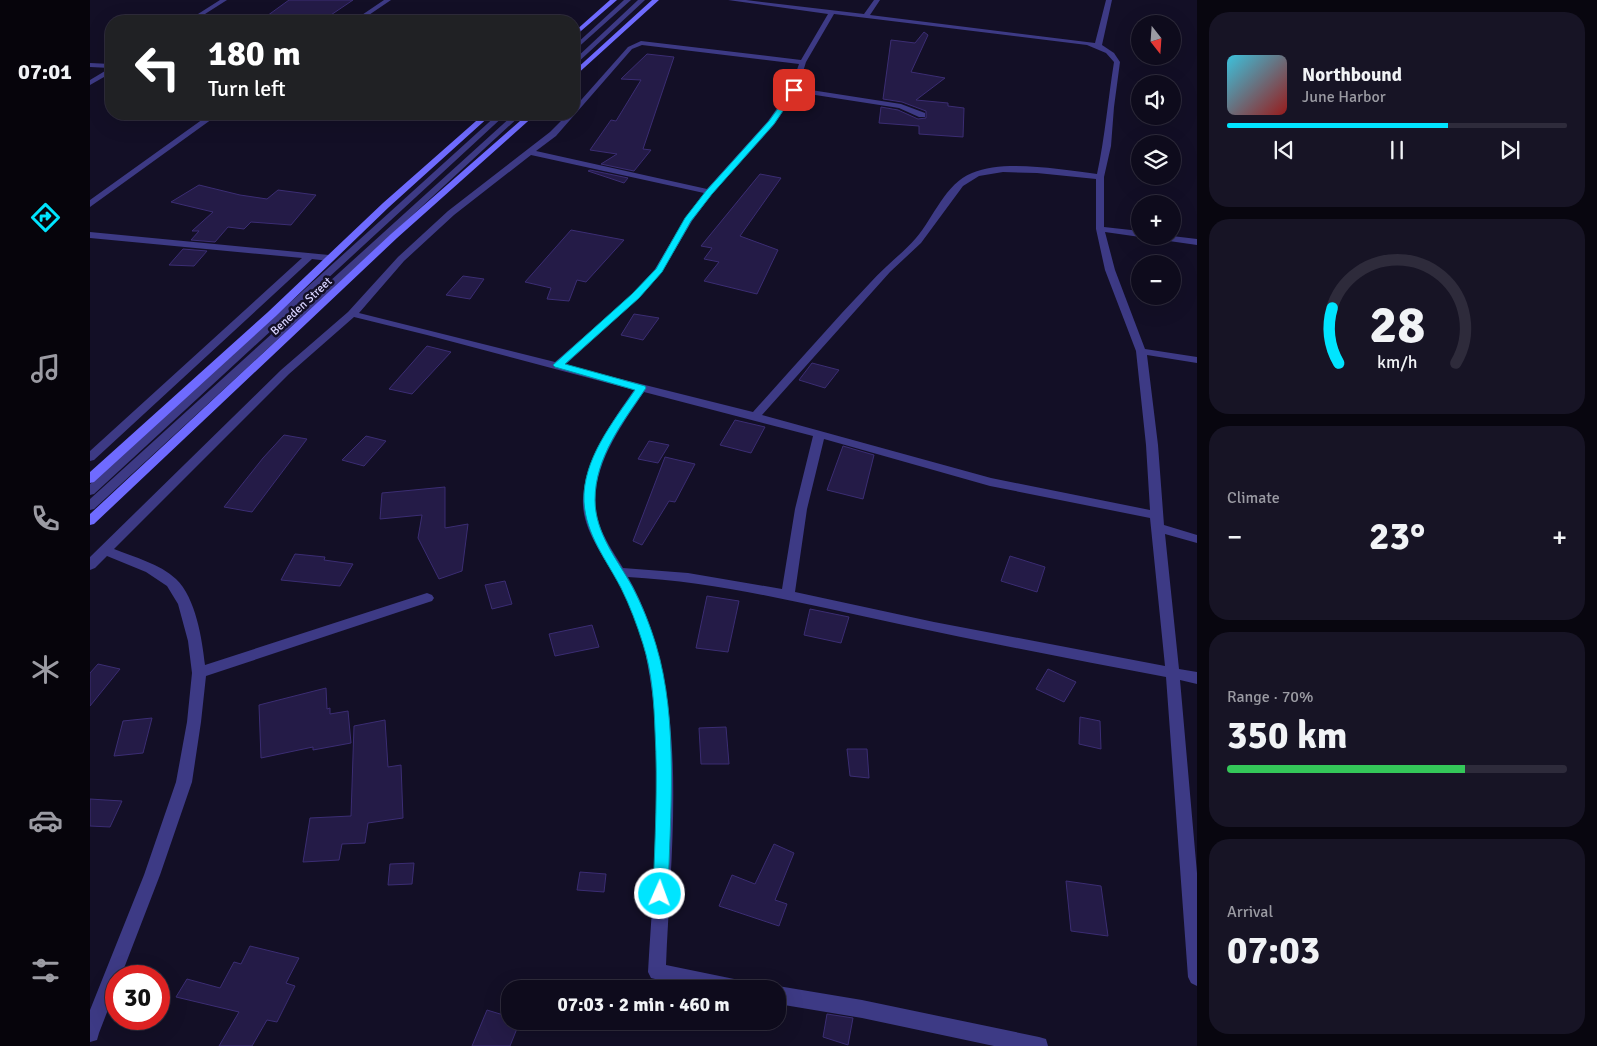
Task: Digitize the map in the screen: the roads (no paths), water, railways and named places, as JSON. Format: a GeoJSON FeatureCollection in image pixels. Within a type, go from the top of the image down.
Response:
{"type":"FeatureCollection","features":[{"type":"Feature","properties":{"kind":"main road"},"geometry":{"type":"LineString","coordinates":[[580,30],[614,0]]}},
{"type":"Feature","properties":{"kind":"main road"},"geometry":{"type":"LineString","coordinates":[[580,70],[656,0]]}},
{"type":"Feature","properties":{"kind":"main road","name":"Beneden Street"},"geometry":{"type":"LineString","coordinates":[[90,479],[272,314],[386,205],[481,120]]}},
{"type":"Feature","properties":{"kind":"main road","name":"Beneden Street"},"geometry":{"type":"LineString","coordinates":[[90,521],[394,236],[525,120]]}},
{"type":"Feature","properties":{"kind":"street"},"geometry":{"type":"LineString","coordinates":[[200,15],[224,0]]}},
{"type":"Feature","properties":{"kind":"street"},"geometry":{"type":"LineString","coordinates":[[365,15],[388,0]]}},
{"type":"Feature","properties":{"kind":"street"},"geometry":{"type":"LineString","coordinates":[[580,44],[628,0]]}},
{"type":"Feature","properties":{"kind":"street"},"geometry":{"type":"LineString","coordinates":[[580,58],[642,0]]}},
{"type":"Feature","properties":{"kind":"street"},"geometry":{"type":"LineString","coordinates":[[731,0],[1098,46],[1114,56],[1117,62],[1110,107],[1107,146],[1100,177],[1100,228],[1110,270],[1141,351],[1152,445],[1157,522],[1168,605],[1197,977]]}},
{"type":"Feature","properties":{"kind":"street"},"geometry":{"type":"LineString","coordinates":[[866,16],[877,0]]}},
{"type":"Feature","properties":{"kind":"street"},"geometry":{"type":"LineString","coordinates":[[1098,46],[1109,0]]}},
{"type":"Feature","properties":{"kind":"street"},"geometry":{"type":"LineString","coordinates":[[558,365],[636,296],[659,270],[688,220],[709,192],[771,123],[794,90],[804,62],[832,12]]}},
{"type":"Feature","properties":{"kind":"street"},"geometry":{"type":"LineString","coordinates":[[580,105],[630,48],[641,44],[804,62]]}},
{"type":"Feature","properties":{"kind":"street"},"geometry":{"type":"LineString","coordinates":[[90,65],[105,66]]}},
{"type":"Feature","properties":{"kind":"street"},"geometry":{"type":"LineString","coordinates":[[90,83],[105,74]]}},
{"type":"Feature","properties":{"kind":"street"},"geometry":{"type":"LineString","coordinates":[[794,90],[901,106],[922,115]]}},
{"type":"Feature","properties":{"kind":"street"},"geometry":{"type":"LineString","coordinates":[[90,204],[207,120]]}},
{"type":"Feature","properties":{"kind":"street"},"geometry":{"type":"LineString","coordinates":[[90,491],[495,120]]}},
{"type":"Feature","properties":{"kind":"street"},"geometry":{"type":"LineString","coordinates":[[90,506],[511,120]]}},
{"type":"Feature","properties":{"kind":"street"},"geometry":{"type":"LineString","coordinates":[[90,565],[285,372],[352,314],[401,260],[443,220],[553,134],[566,120]]}},
{"type":"Feature","properties":{"kind":"street"},"geometry":{"type":"LineString","coordinates":[[529,152],[709,192]]}},
{"type":"Feature","properties":{"kind":"street"},"geometry":{"type":"LineString","coordinates":[[755,416],[888,269],[922,236],[953,193],[968,177],[983,172],[1004,171],[1056,172],[1100,177]]}},
{"type":"Feature","properties":{"kind":"street"},"geometry":{"type":"LineString","coordinates":[[1100,228],[1131,233]]}},
{"type":"Feature","properties":{"kind":"street"},"geometry":{"type":"LineString","coordinates":[[90,235],[329,258]]}},
{"type":"Feature","properties":{"kind":"street"},"geometry":{"type":"LineString","coordinates":[[1181,240],[1197,242]]}},
{"type":"Feature","properties":{"kind":"street"},"geometry":{"type":"LineString","coordinates":[[90,457],[310,256]]}},
{"type":"Feature","properties":{"kind":"street"},"geometry":{"type":"LineString","coordinates":[[352,314],[755,416],[990,482],[1157,522],[1197,539]]}},
{"type":"Feature","properties":{"kind":"street"},"geometry":{"type":"LineString","coordinates":[[1141,351],[1197,360]]}},
{"type":"Feature","properties":{"kind":"street"},"geometry":{"type":"LineString","coordinates":[[641,388],[610,434],[594,470],[589,500],[593,524],[606,553],[618,572],[640,616],[650,647],[660,699],[664,776],[657,972],[696,980]]}},
{"type":"Feature","properties":{"kind":"street"},"geometry":{"type":"LineString","coordinates":[[788,596],[801,510],[819,435]]}},
{"type":"Feature","properties":{"kind":"street"},"geometry":{"type":"LineString","coordinates":[[90,1033],[152,875],[184,782],[194,722],[199,673],[195,641],[185,604],[172,583],[151,569],[105,550]]}},
{"type":"Feature","properties":{"kind":"street"},"geometry":{"type":"LineString","coordinates":[[618,572],[659,573],[692,577],[1197,678]]}},
{"type":"Feature","properties":{"kind":"street"},"geometry":{"type":"LineString","coordinates":[[199,673],[427,598]]}},
{"type":"Feature","properties":{"kind":"street"},"geometry":{"type":"LineString","coordinates":[[786,997],[862,1009],[1039,1046]]}}]}
